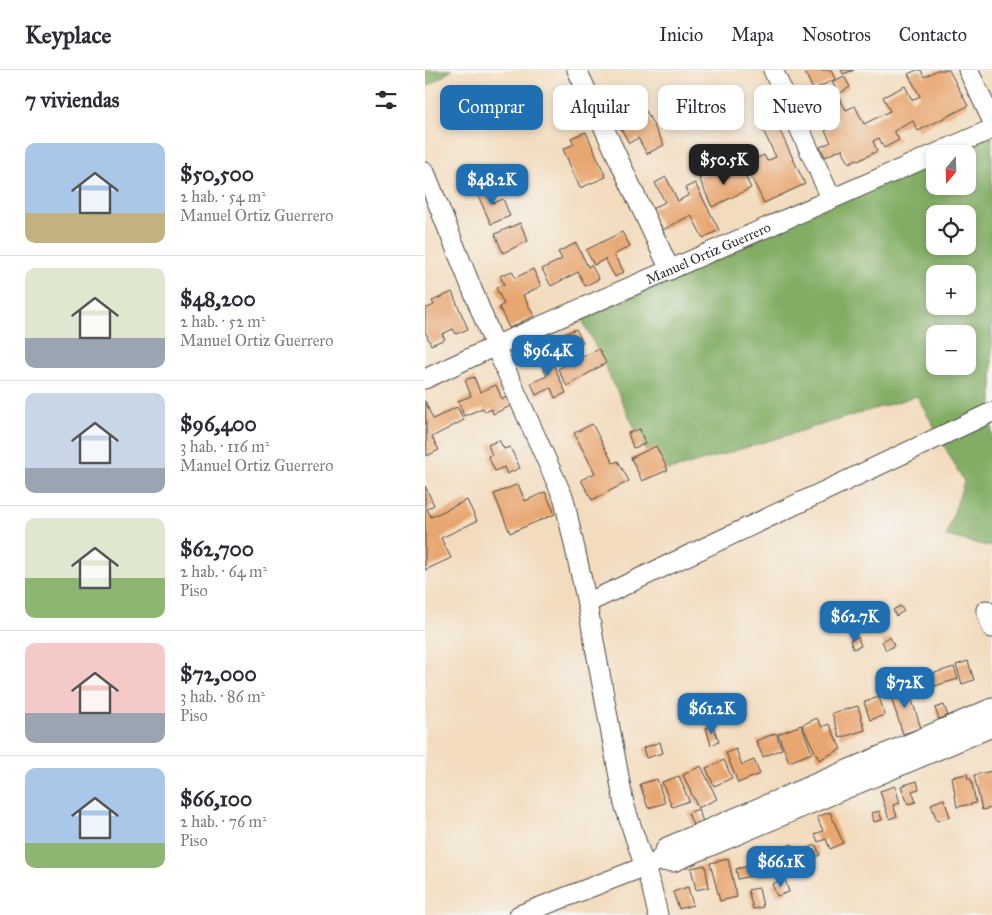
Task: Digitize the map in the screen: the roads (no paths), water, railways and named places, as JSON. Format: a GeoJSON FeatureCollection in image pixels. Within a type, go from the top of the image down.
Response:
{"type":"FeatureCollection","features":[{"type":"Feature","properties":{"kind":"street"},"geometry":{"type":"LineString","coordinates":[[577,70],[670,270]]}},
{"type":"Feature","properties":{"kind":"street"},"geometry":{"type":"LineString","coordinates":[[773,70],[831,198]]}},
{"type":"Feature","properties":{"kind":"street"},"geometry":{"type":"LineString","coordinates":[[968,70],[992,120]]}},
{"type":"Feature","properties":{"kind":"street","name":"Manuel Ortiz Guerrero"},"geometry":{"type":"LineString","coordinates":[[425,379],[495,346],[992,128]]}},
{"type":"Feature","properties":{"kind":"street"},"geometry":{"type":"LineString","coordinates":[[425,172],[495,346],[564,500],[587,604],[624,804],[652,864],[658,915]]}},
{"type":"Feature","properties":{"kind":"street"},"geometry":{"type":"LineString","coordinates":[[587,604],[992,412]]}},
{"type":"Feature","properties":{"kind":"street"},"geometry":{"type":"LineString","coordinates":[[986,610],[992,628]]}},
{"type":"Feature","properties":{"kind":"street"},"geometry":{"type":"LineString","coordinates":[[652,864],[667,847],[992,708]]}},
{"type":"Feature","properties":{"kind":"street"},"geometry":{"type":"LineString","coordinates":[[519,915],[652,864],[673,862],[992,728]]}}]}
